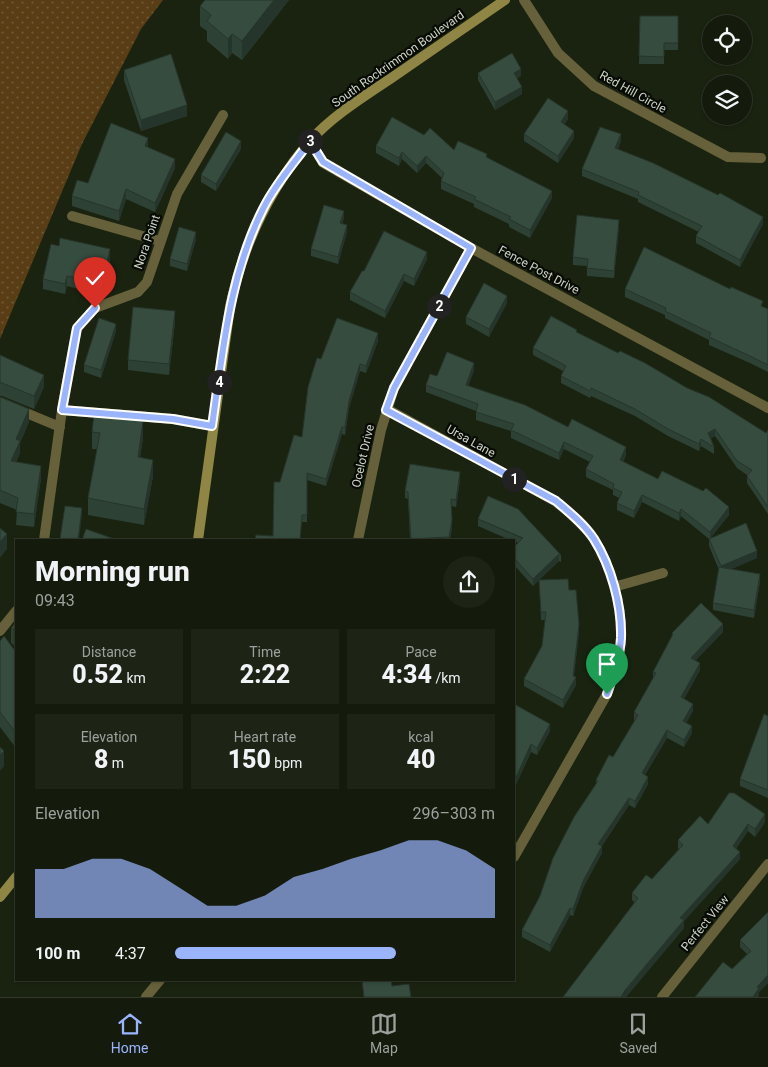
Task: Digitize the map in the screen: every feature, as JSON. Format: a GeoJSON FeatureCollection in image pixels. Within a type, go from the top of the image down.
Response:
{"type":"FeatureCollection","features":[{"type":"Feature","properties":{"kind":"main road","name":"South Rockrimmon Boulevard"},"geometry":{"type":"LineString","coordinates":[[198,539],[212,426],[230,307],[238,270],[265,205],[310,141],[363,97],[505,0]]}},
{"type":"Feature","properties":{"kind":"main road"},"geometry":{"type":"LineString","coordinates":[[0,896],[15,879]]}},
{"type":"Feature","properties":{"kind":"street","name":"Red Hill Circle"},"geometry":{"type":"LineString","coordinates":[[524,0],[558,53],[594,86],[728,157],[761,158]]}},
{"type":"Feature","properties":{"kind":"street","name":"Nora Point"},"geometry":{"type":"LineString","coordinates":[[44,539],[62,410],[77,328],[95,308],[138,292],[147,282],[177,194],[223,115]]}},
{"type":"Feature","properties":{"kind":"street","name":"Fence Post Drive"},"geometry":{"type":"LineString","coordinates":[[310,141],[323,162],[471,248],[768,408]]}},
{"type":"Feature","properties":{"kind":"street"},"geometry":{"type":"LineString","coordinates":[[72,216],[160,241]]}},
{"type":"Feature","properties":{"kind":"street","name":"Ocelot Drive"},"geometry":{"type":"LineString","coordinates":[[358,539],[386,410],[394,388],[471,248]]}},
{"type":"Feature","properties":{"kind":"street"},"geometry":{"type":"LineString","coordinates":[[0,402],[60,427]]}},
{"type":"Feature","properties":{"kind":"street"},"geometry":{"type":"LineString","coordinates":[[62,410],[173,419],[212,426]]}},
{"type":"Feature","properties":{"kind":"street","name":"Ursa Lane"},"geometry":{"type":"LineString","coordinates":[[386,410],[556,501],[576,518],[593,538],[606,561],[614,587],[619,612],[621,638],[616,667],[607,694],[515,855]]}},
{"type":"Feature","properties":{"kind":"street"},"geometry":{"type":"LineString","coordinates":[[614,587],[663,573]]}},
{"type":"Feature","properties":{"kind":"street"},"geometry":{"type":"LineString","coordinates":[[0,631],[15,613]]}},
{"type":"Feature","properties":{"kind":"street","name":"Perfect View"},"geometry":{"type":"LineString","coordinates":[[662,997],[768,864]]}},
{"type":"Feature","properties":{"kind":"street"},"geometry":{"type":"LineString","coordinates":[[146,997],[159,981]]}},
{"type":"Feature","properties":{"kind":"shaded area"},"geometry":{"type":"Polygon","coordinates":[[[0,0],[163,0],[141,29],[82,144],[0,339],[0,0]]]}},
{"type":"Feature","properties":{"kind":"building"},"geometry":{"type":"Polygon","coordinates":[[[205,0],[274,0],[242,41],[232,34],[228,39],[207,21],[211,15],[200,6],[205,0]]]}},
{"type":"Feature","properties":{"kind":"building"},"geometry":{"type":"Polygon","coordinates":[[[640,16],[678,16],[678,43],[664,43],[664,57],[639,56],[640,16]]]}},
{"type":"Feature","properties":{"kind":"building"},"geometry":{"type":"Polygon","coordinates":[[[512,53],[521,69],[514,73],[522,87],[495,102],[478,73],[512,53]]]}},
{"type":"Feature","properties":{"kind":"building"},"geometry":{"type":"Polygon","coordinates":[[[171,54],[187,105],[141,120],[124,70],[171,54]]]}},
{"type":"Feature","properties":{"kind":"building"},"geometry":{"type":"Polygon","coordinates":[[[548,98],[568,111],[561,122],[574,131],[558,156],[524,134],[548,98]]]}},
{"type":"Feature","properties":{"kind":"building"},"geometry":{"type":"Polygon","coordinates":[[[392,117],[424,135],[430,128],[454,150],[458,141],[487,154],[486,157],[552,191],[530,230],[509,219],[511,217],[474,199],[476,197],[441,181],[444,173],[426,156],[417,166],[402,152],[399,158],[376,146],[392,117]]]}},
{"type":"Feature","properties":{"kind":"building"},"geometry":{"type":"Polygon","coordinates":[[[111,123],[148,138],[145,146],[175,159],[155,203],[126,189],[119,211],[72,196],[77,180],[88,183],[111,123]]]}},
{"type":"Feature","properties":{"kind":"building"},"geometry":{"type":"Polygon","coordinates":[[[600,127],[621,134],[615,148],[653,163],[718,195],[720,193],[763,217],[740,260],[696,236],[702,226],[638,195],[639,192],[582,169],[600,127]]]}},
{"type":"Feature","properties":{"kind":"building"},"geometry":{"type":"Polygon","coordinates":[[[226,132],[241,141],[216,184],[201,175],[226,132]]]}},
{"type":"Feature","properties":{"kind":"building"},"geometry":{"type":"Polygon","coordinates":[[[324,205],[344,211],[340,223],[347,225],[338,257],[311,249],[324,205]]]}},
{"type":"Feature","properties":{"kind":"building"},"geometry":{"type":"Polygon","coordinates":[[[577,215],[619,220],[614,271],[587,268],[588,259],[573,257],[577,215]]]}},
{"type":"Feature","properties":{"kind":"building"},"geometry":{"type":"Polygon","coordinates":[[[179,227],[196,232],[187,264],[170,259],[179,227]]]}},
{"type":"Feature","properties":{"kind":"building"},"geometry":{"type":"Polygon","coordinates":[[[384,231],[427,252],[414,279],[404,274],[385,311],[350,292],[362,271],[364,271],[384,231]]]}},
{"type":"Feature","properties":{"kind":"building"},"geometry":{"type":"Polygon","coordinates":[[[60,238],[110,249],[105,272],[88,269],[86,280],[67,276],[65,284],[43,279],[51,244],[59,246],[60,238]]]}},
{"type":"Feature","properties":{"kind":"building"},"geometry":{"type":"Polygon","coordinates":[[[644,247],[730,289],[731,287],[763,301],[761,306],[768,309],[768,365],[709,337],[711,333],[665,311],[666,308],[625,289],[644,247]]]}},
{"type":"Feature","properties":{"kind":"building"},"geometry":{"type":"Polygon","coordinates":[[[484,283],[507,296],[489,329],[466,317],[484,283]]]}},
{"type":"Feature","properties":{"kind":"building"},"geometry":{"type":"Polygon","coordinates":[[[133,307],[175,311],[169,364],[128,360],[133,307]]]}},
{"type":"Feature","properties":{"kind":"building"},"geometry":{"type":"Polygon","coordinates":[[[551,316],[577,330],[576,332],[618,353],[620,351],[645,363],[687,388],[709,397],[766,433],[768,430],[768,507],[747,476],[752,470],[737,461],[715,429],[708,433],[714,447],[701,439],[699,444],[668,429],[635,409],[591,388],[590,391],[561,376],[566,366],[533,348],[551,316]]]}},
{"type":"Feature","properties":{"kind":"building"},"geometry":{"type":"Polygon","coordinates":[[[99,318],[116,324],[101,370],[84,365],[99,318]]]}},
{"type":"Feature","properties":{"kind":"building"},"geometry":{"type":"Polygon","coordinates":[[[337,318],[378,333],[366,366],[360,364],[349,401],[345,427],[342,427],[326,479],[307,473],[307,515],[302,515],[300,539],[255,539],[256,535],[273,536],[274,482],[280,482],[294,435],[302,437],[308,387],[317,358],[321,359],[337,318]]]}},
{"type":"Feature","properties":{"kind":"building"},"geometry":{"type":"Polygon","coordinates":[[[447,352],[474,363],[466,385],[525,405],[568,427],[572,419],[626,447],[620,460],[658,479],[662,471],[703,491],[706,488],[729,507],[710,532],[681,509],[679,513],[642,495],[634,511],[617,503],[622,492],[613,488],[614,484],[586,469],[593,456],[564,442],[559,453],[511,430],[514,424],[476,412],[478,404],[426,385],[430,374],[437,376],[447,352]]]}},
{"type":"Feature","properties":{"kind":"building"},"geometry":{"type":"Polygon","coordinates":[[[0,355],[44,375],[34,396],[0,383],[0,355]]]}},
{"type":"Feature","properties":{"kind":"building"},"geometry":{"type":"Polygon","coordinates":[[[0,397],[29,409],[16,439],[20,441],[11,461],[41,466],[34,514],[16,512],[18,498],[0,490],[0,397]]]}},
{"type":"Feature","properties":{"kind":"building"},"geometry":{"type":"Polygon","coordinates":[[[94,414],[143,421],[138,457],[153,460],[144,509],[88,498],[100,433],[92,432],[94,414]]]}},
{"type":"Feature","properties":{"kind":"building"},"geometry":{"type":"Polygon","coordinates":[[[410,464],[460,472],[456,500],[451,499],[452,520],[449,537],[411,539],[408,492],[405,491],[410,464]]]}},
{"type":"Feature","properties":{"kind":"building"},"geometry":{"type":"Polygon","coordinates":[[[488,496],[518,509],[561,555],[559,554],[533,579],[515,559],[515,546],[523,538],[478,519],[488,496]]]}},
{"type":"Feature","properties":{"kind":"building"},"geometry":{"type":"Polygon","coordinates":[[[65,506],[82,508],[78,539],[60,539],[65,506]]]}},
{"type":"Feature","properties":{"kind":"building"},"geometry":{"type":"Polygon","coordinates":[[[746,523],[757,551],[721,566],[709,539],[746,523]]]}},
{"type":"Feature","properties":{"kind":"building"},"geometry":{"type":"Polygon","coordinates":[[[0,528],[7,534],[0,542],[0,528]]]}},
{"type":"Feature","properties":{"kind":"building"},"geometry":{"type":"Polygon","coordinates":[[[86,529],[114,539],[82,539],[86,529]]]}},
{"type":"Feature","properties":{"kind":"building"},"geometry":{"type":"Polygon","coordinates":[[[719,567],[760,574],[754,610],[713,603],[719,567]]]}},
{"type":"Feature","properties":{"kind":"building"},"geometry":{"type":"Polygon","coordinates":[[[568,579],[569,590],[576,590],[579,624],[573,676],[576,677],[563,700],[524,679],[542,646],[546,612],[541,612],[539,580],[568,579]]]}},
{"type":"Feature","properties":{"kind":"building"},"geometry":{"type":"Polygon","coordinates":[[[701,603],[723,624],[691,658],[700,663],[681,697],[693,704],[683,721],[692,726],[684,740],[667,730],[642,773],[648,777],[635,801],[629,798],[598,844],[602,846],[583,881],[573,909],[570,908],[550,945],[522,930],[540,896],[553,858],[574,817],[598,781],[596,780],[609,755],[613,757],[638,715],[634,712],[656,673],[653,672],[672,633],[701,603]]]}},
{"type":"Feature","properties":{"kind":"building"},"geometry":{"type":"Polygon","coordinates":[[[4,636],[15,651],[15,732],[0,712],[0,641],[4,636]]]}},
{"type":"Feature","properties":{"kind":"building"},"geometry":{"type":"Polygon","coordinates":[[[515,705],[550,724],[537,748],[531,744],[515,780],[515,705]]]}},
{"type":"Feature","properties":{"kind":"building"},"geometry":{"type":"Polygon","coordinates":[[[764,714],[768,716],[768,790],[740,779],[764,714]]]}},
{"type":"Feature","properties":{"kind":"building"},"geometry":{"type":"Polygon","coordinates":[[[0,747],[4,751],[0,755],[0,747]]]}},
{"type":"Feature","properties":{"kind":"building"},"geometry":{"type":"Polygon","coordinates":[[[729,793],[734,793],[765,814],[755,829],[748,824],[733,846],[740,852],[680,918],[684,920],[621,997],[563,997],[638,898],[632,893],[646,875],[652,879],[683,845],[678,840],[700,816],[708,824],[729,793]]]}},
{"type":"Feature","properties":{"kind":"building"},"geometry":{"type":"Polygon","coordinates":[[[768,912],[768,975],[757,987],[759,988],[753,997],[695,997],[723,962],[732,969],[751,951],[740,940],[768,912]]]}},
{"type":"Feature","properties":{"kind":"building"},"geometry":{"type":"Polygon","coordinates":[[[362,981],[391,981],[392,986],[409,984],[411,997],[364,997],[362,981]]]}},
{"type":"Feature","properties":{"kind":"route"},"geometry":{"type":"LineString","coordinates":[[95,308],[77,328],[62,410],[173,419],[212,426],[230,307],[238,270],[265,205],[310,141],[323,162],[471,248],[394,388],[386,410],[556,501],[576,518],[593,538],[606,561],[619,612],[621,638],[616,667],[607,694]]}}]}
